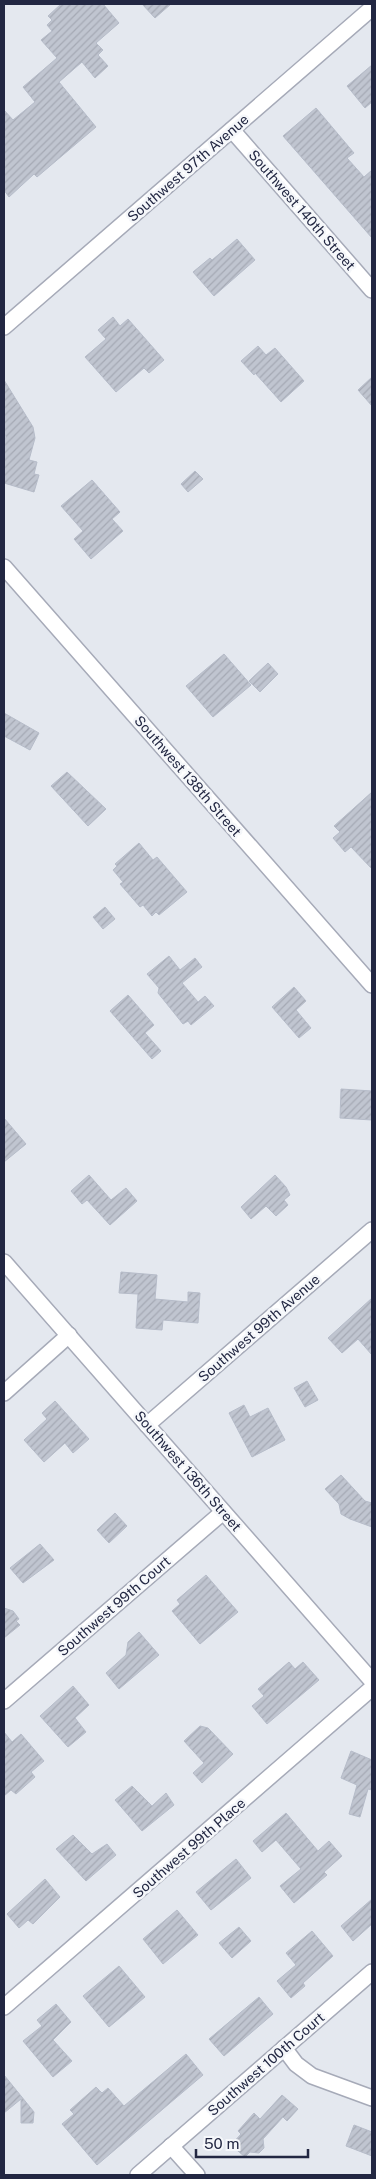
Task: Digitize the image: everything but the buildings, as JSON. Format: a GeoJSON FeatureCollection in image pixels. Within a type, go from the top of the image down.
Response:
{"type":"FeatureCollection","features":[{"type":"Feature","properties":{"kind":"street","name":"Southwest 97th Avenue"},"geometry":{"type":"LineString","coordinates":[[4,327],[372,8]]}},
{"type":"Feature","properties":{"kind":"street","name":"Southwest 140th Street"},"geometry":{"type":"LineString","coordinates":[[232,130],[372,290]]}},
{"type":"Feature","properties":{"kind":"street","name":"Southwest 138th Street"},"geometry":{"type":"LineString","coordinates":[[4,567],[372,985]]}},
{"type":"Feature","properties":{"kind":"street","name":"Southwest 99th Avenue"},"geometry":{"type":"LineString","coordinates":[[147,1425],[372,1230]]}},
{"type":"Feature","properties":{"kind":"street","name":"Southwest 136th Street"},"geometry":{"type":"LineString","coordinates":[[4,1262],[372,1681]]}},
{"type":"Feature","properties":{"kind":"street"},"geometry":{"type":"LineString","coordinates":[[4,1392],[69,1335]]}},
{"type":"Feature","properties":{"kind":"street","name":"Southwest 99th Court"},"geometry":{"type":"LineString","coordinates":[[4,1701],[223,1512]]}},
{"type":"Feature","properties":{"kind":"street","name":"Southwest 99th Place"},"geometry":{"type":"LineString","coordinates":[[4,2007],[372,1688]]}},
{"type":"Feature","properties":{"kind":"street","name":"Southwest 100th Court"},"geometry":{"type":"LineString","coordinates":[[138,2175],[372,1972]]}},
{"type":"Feature","properties":{"kind":"street"},"geometry":{"type":"LineString","coordinates":[[284,2048],[296,2064],[312,2076],[372,2098]]}},
{"type":"Feature","properties":{"kind":"street"},"geometry":{"type":"LineString","coordinates":[[172,2146],[198,2175]]}}]}
